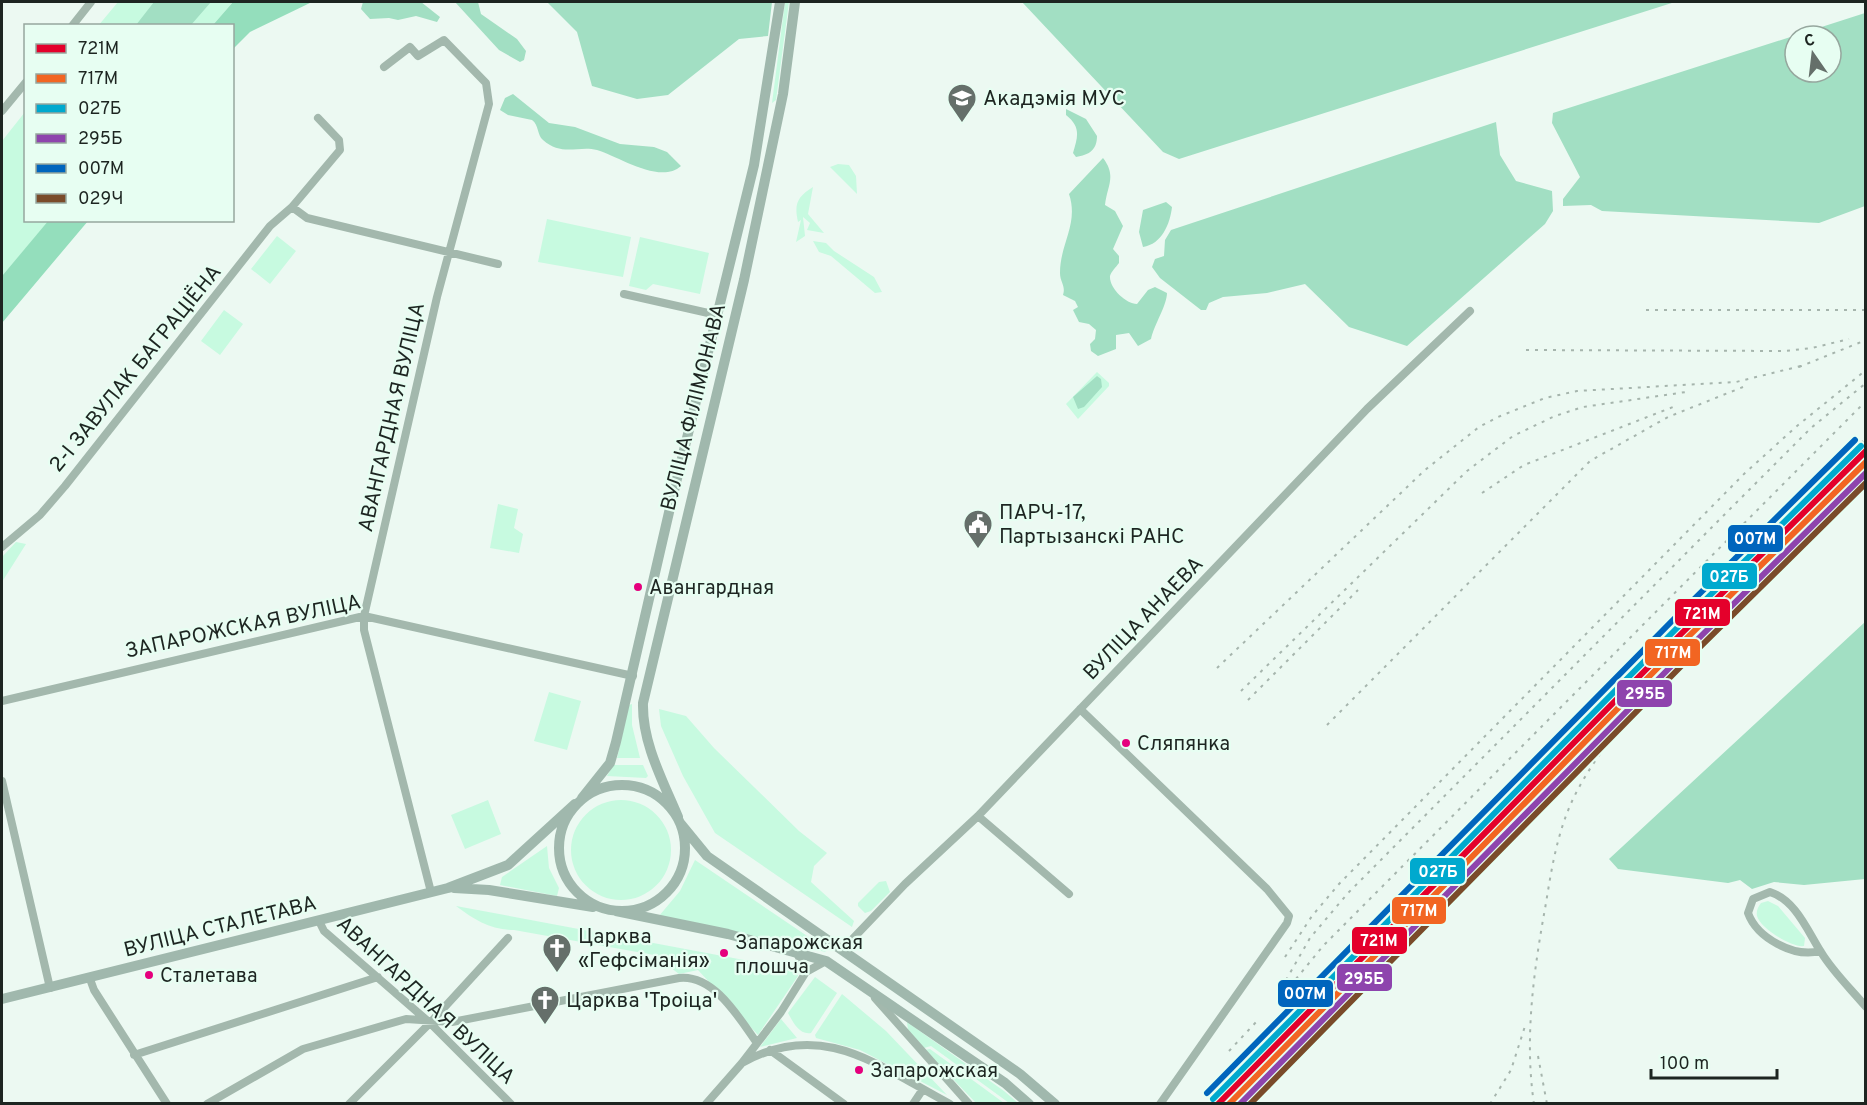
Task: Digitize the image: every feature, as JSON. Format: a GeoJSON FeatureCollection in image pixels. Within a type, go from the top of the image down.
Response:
{"type":"FeatureCollection","features":[{"type":"Feature","properties":{"kind":"main road","name":"ВУЛІЦА ФІЛІМОНАВА"},"geometry":{"type":"LineString","coordinates":[[579,801],[610,763],[633,676],[728,276],[764,110],[780,2]]}},
{"type":"Feature","properties":{"kind":"main road","name":"ВУЛІЦА ФІЛІМОНАВА"},"geometry":{"type":"LineString","coordinates":[[679,820],[650,749],[644,726],[643,703],[744,280],[783,94],[791,50],[795,2]]}},
{"type":"Feature","properties":{"kind":"main road"},"geometry":{"type":"LineString","coordinates":[[728,276],[744,280]]}},
{"type":"Feature","properties":{"kind":"main road"},"geometry":{"type":"LineString","coordinates":[[448,888],[508,865],[579,801],[606,786],[634,786],[659,797],[707,856],[1020,1074],[1055,1104]]}},
{"type":"Feature","properties":{"kind":"main road"},"geometry":{"type":"LineString","coordinates":[[579,801],[561,832],[561,863],[576,891],[602,908]]}},
{"type":"Feature","properties":{"kind":"main road"},"geometry":{"type":"LineString","coordinates":[[616,912],[635,909],[653,902],[672,885],[679,874],[685,849],[679,820]]}},
{"type":"Feature","properties":{"kind":"main road"},"geometry":{"type":"LineString","coordinates":[[448,888],[489,890],[602,908],[796,951],[826,961],[866,986],[1029,1104]]}},
{"type":"Feature","properties":{"kind":"main road","name":"ВУЛІЦА СТАЛЕТАВА"},"geometry":{"type":"LineString","coordinates":[[2,999],[90,979],[448,888]]}},
{"type":"Feature","properties":{"kind":"street"},"geometry":{"type":"LineString","coordinates":[[74,24],[91,2]]}},
{"type":"Feature","properties":{"kind":"street","name":"АВАНГАРДНАЯ ВУЛІЦА"},"geometry":{"type":"LineString","coordinates":[[384,67],[410,47],[418,56],[444,40],[486,83],[489,104],[448,253],[364,616],[364,630],[431,892]]}},
{"type":"Feature","properties":{"kind":"street"},"geometry":{"type":"LineString","coordinates":[[2,111],[24,84]]}},
{"type":"Feature","properties":{"kind":"street","name":"2-І ЗАВУЛАК БАГРАЦІЁНА"},"geometry":{"type":"LineString","coordinates":[[2,547],[40,515],[65,486],[270,226],[292,207],[340,150],[339,140],[318,118]]}},
{"type":"Feature","properties":{"kind":"street"},"geometry":{"type":"LineString","coordinates":[[292,207],[307,218],[498,264]]}},
{"type":"Feature","properties":{"kind":"street"},"geometry":{"type":"LineString","coordinates":[[624,294],[717,315]]}},
{"type":"Feature","properties":{"kind":"street","name":"ВУЛІЦА АНАЕВА"},"geometry":{"type":"LineString","coordinates":[[842,950],[905,884],[978,816],[1367,409],[1470,311]]}},
{"type":"Feature","properties":{"kind":"street","name":"ЗАПАРОЖСКАЯ ВУЛІЦА"},"geometry":{"type":"LineString","coordinates":[[2,701],[364,616],[633,676]]}},
{"type":"Feature","properties":{"kind":"street"},"geometry":{"type":"LineString","coordinates":[[1080,709],[1267,889],[1286,909],[1289,916],[1287,923],[1160,1104]]}},
{"type":"Feature","properties":{"kind":"street"},"geometry":{"type":"LineString","coordinates":[[2,781],[50,988]]}},
{"type":"Feature","properties":{"kind":"street"},"geometry":{"type":"LineString","coordinates":[[978,816],[1069,894]]}},
{"type":"Feature","properties":{"kind":"street"},"geometry":{"type":"LineString","coordinates":[[1820,951],[1809,954],[1786,947],[1757,930],[1748,913],[1753,899],[1770,892],[1784,898],[1815,939],[1820,951],[1866,1007]]}},
{"type":"Feature","properties":{"kind":"street","name":"АВАНГАРДНАЯ ВУЛІЦА"},"geometry":{"type":"LineString","coordinates":[[319,921],[324,931],[430,1023],[511,1104]]}},
{"type":"Feature","properties":{"kind":"street"},"geometry":{"type":"LineString","coordinates":[[349,1104],[430,1023],[508,938]]}},
{"type":"Feature","properties":{"kind":"street"},"geometry":{"type":"LineString","coordinates":[[796,951],[806,972]]}},
{"type":"Feature","properties":{"kind":"street"},"geometry":{"type":"LineString","coordinates":[[706,1104],[742,1063],[795,992],[806,972],[826,961]]}},
{"type":"Feature","properties":{"kind":"street"},"geometry":{"type":"LineString","coordinates":[[134,1055],[378,977]]}},
{"type":"Feature","properties":{"kind":"street"},"geometry":{"type":"LineString","coordinates":[[207,1104],[303,1049],[406,1019],[430,1023],[452,1022],[679,978],[694,977],[707,984],[726,1002],[757,1043]]}},
{"type":"Feature","properties":{"kind":"street"},"geometry":{"type":"LineString","coordinates":[[90,979],[94,990],[134,1055],[167,1104]]}},
{"type":"Feature","properties":{"kind":"street"},"geometry":{"type":"LineString","coordinates":[[866,986],[920,1051],[969,1104]]}},
{"type":"Feature","properties":{"kind":"street"},"geometry":{"type":"LineString","coordinates":[[742,1063],[770,1050],[805,1043],[836,1047],[864,1058],[950,1104]]}},
{"type":"Feature","properties":{"kind":"street"},"geometry":{"type":"LineString","coordinates":[[770,1050],[844,1104]]}},
{"type":"Feature","properties":{"kind":"street"},"geometry":{"type":"LineString","coordinates":[[913,1104],[923,1089]]}},
{"type":"Feature","properties":{"kind":"shaded area"},"geometry":{"type":"Polygon","coordinates":[[[118,2],[233,2],[214,24],[100,24],[118,2]]]}},
{"type":"Feature","properties":{"kind":"shaded area"},"geometry":{"type":"Polygon","coordinates":[[[154,2],[211,2],[192,24],[137,24],[154,2]]]}},
{"type":"Feature","properties":{"kind":"shaded area"},"geometry":{"type":"Polygon","coordinates":[[[233,2],[312,2],[250,32],[234,48],[234,24],[214,24],[233,2]]]}},
{"type":"Feature","properties":{"kind":"shaded area"},"geometry":{"type":"Polygon","coordinates":[[[363,2],[421,2],[440,17],[437,22],[416,16],[398,20],[370,19],[361,9],[363,2]]]}},
{"type":"Feature","properties":{"kind":"shaded area"},"geometry":{"type":"Polygon","coordinates":[[[455,2],[478,2],[481,14],[517,39],[526,51],[524,60],[520,62],[499,50],[455,2]]]}},
{"type":"Feature","properties":{"kind":"shaded area"},"geometry":{"type":"Polygon","coordinates":[[[547,2],[772,2],[768,36],[739,39],[668,95],[637,99],[592,86],[577,32],[547,2]]]}},
{"type":"Feature","properties":{"kind":"shaded area"},"geometry":{"type":"Polygon","coordinates":[[[785,2],[789,2],[776,100],[772,103],[785,2]]]}},
{"type":"Feature","properties":{"kind":"shaded area"},"geometry":{"type":"Polygon","coordinates":[[[1022,2],[1675,2],[1179,159],[1163,152],[1022,2]]]}},
{"type":"Feature","properties":{"kind":"shaded area"},"geometry":{"type":"Polygon","coordinates":[[[1865,13],[1865,206],[1819,223],[1602,211],[1591,205],[1563,206],[1563,199],[1580,177],[1552,123],[1553,113],[1783,39],[1783,84],[1843,84],[1843,24],[1831,24],[1865,13]]]}},
{"type":"Feature","properties":{"kind":"shaded area"},"geometry":{"type":"Polygon","coordinates":[[[513,94],[549,123],[575,127],[620,144],[654,147],[667,152],[681,166],[672,171],[651,171],[597,150],[564,149],[550,145],[541,138],[532,120],[508,115],[500,110],[505,98],[513,94]]]}},
{"type":"Feature","properties":{"kind":"shaded area"},"geometry":{"type":"Polygon","coordinates":[[[1066,109],[1086,119],[1097,136],[1094,148],[1085,155],[1076,157],[1073,153],[1077,132],[1071,119],[1066,115],[1066,109]]]}},
{"type":"Feature","properties":{"kind":"shaded area"},"geometry":{"type":"Polygon","coordinates":[[[24,113],[24,222],[48,222],[2,276],[2,141],[24,113]]]}},
{"type":"Feature","properties":{"kind":"shaded area"},"geometry":{"type":"Polygon","coordinates":[[[1496,122],[1500,155],[1516,181],[1552,191],[1553,211],[1545,224],[1407,346],[1349,327],[1305,284],[1267,293],[1223,297],[1209,303],[1206,310],[1201,310],[1160,278],[1152,267],[1155,259],[1164,256],[1165,240],[1171,230],[1496,122]]]}},
{"type":"Feature","properties":{"kind":"shaded area"},"geometry":{"type":"Polygon","coordinates":[[[1103,158],[1110,170],[1105,205],[1115,211],[1123,226],[1113,249],[1119,256],[1119,263],[1112,271],[1110,281],[1123,298],[1137,304],[1148,290],[1155,287],[1167,293],[1151,339],[1138,346],[1129,333],[1116,335],[1116,349],[1098,356],[1091,351],[1090,344],[1095,339],[1096,330],[1089,324],[1079,322],[1073,310],[1078,307],[1075,301],[1063,295],[1064,289],[1060,273],[1071,224],[1069,194],[1103,158]]]}},
{"type":"Feature","properties":{"kind":"shaded area"},"geometry":{"type":"Polygon","coordinates":[[[838,164],[849,165],[856,176],[857,194],[830,167],[838,164]]]}},
{"type":"Feature","properties":{"kind":"shaded area"},"geometry":{"type":"Polygon","coordinates":[[[813,187],[808,214],[824,233],[807,230],[810,223],[803,217],[805,236],[796,242],[801,220],[798,222],[796,210],[798,202],[803,194],[813,187]]]}},
{"type":"Feature","properties":{"kind":"shaded area"},"geometry":{"type":"Polygon","coordinates":[[[1166,202],[1172,207],[1164,232],[1155,242],[1143,247],[1139,232],[1143,210],[1166,202]]]}},
{"type":"Feature","properties":{"kind":"shaded area"},"geometry":{"type":"Polygon","coordinates":[[[547,219],[631,237],[623,277],[538,262],[547,219]]]}},
{"type":"Feature","properties":{"kind":"shaded area"},"geometry":{"type":"Polygon","coordinates":[[[47,222],[87,222],[2,323],[2,276],[47,222]]]}},
{"type":"Feature","properties":{"kind":"shaded area"},"geometry":{"type":"Polygon","coordinates":[[[277,236],[296,251],[270,284],[251,269],[277,236]]]}},
{"type":"Feature","properties":{"kind":"shaded area"},"geometry":{"type":"Polygon","coordinates":[[[640,237],[709,253],[700,294],[653,284],[646,290],[629,286],[640,237]]]}},
{"type":"Feature","properties":{"kind":"shaded area"},"geometry":{"type":"Polygon","coordinates":[[[813,241],[826,243],[834,251],[874,277],[882,292],[875,293],[831,256],[819,252],[813,241]]]}},
{"type":"Feature","properties":{"kind":"shaded area"},"geometry":{"type":"Polygon","coordinates":[[[224,310],[243,324],[220,355],[201,341],[224,310]]]}},
{"type":"Feature","properties":{"kind":"shaded area"},"geometry":{"type":"Polygon","coordinates":[[[1097,372],[1109,383],[1109,386],[1078,419],[1066,404],[1097,372]]]}},
{"type":"Feature","properties":{"kind":"shaded area"},"geometry":{"type":"Polygon","coordinates":[[[1097,376],[1101,379],[1102,387],[1084,407],[1078,409],[1073,397],[1097,376]]]}},
{"type":"Feature","properties":{"kind":"shaded area"},"geometry":{"type":"Polygon","coordinates":[[[498,504],[518,509],[514,528],[523,534],[519,553],[490,548],[498,504]]]}},
{"type":"Feature","properties":{"kind":"shaded area"},"geometry":{"type":"Polygon","coordinates":[[[16,542],[26,544],[2,582],[2,557],[16,542]]]}},
{"type":"Feature","properties":{"kind":"shaded area"},"geometry":{"type":"Polygon","coordinates":[[[1865,622],[1865,879],[1804,885],[1774,882],[1752,889],[1740,880],[1728,883],[1618,869],[1609,859],[1865,622]]]}},
{"type":"Feature","properties":{"kind":"shaded area"},"geometry":{"type":"Polygon","coordinates":[[[549,692],[581,701],[567,750],[534,741],[549,692]]]}},
{"type":"Feature","properties":{"kind":"shaded area"},"geometry":{"type":"Polygon","coordinates":[[[632,704],[632,725],[640,758],[617,758],[629,705],[632,704]]]}},
{"type":"Feature","properties":{"kind":"shaded area"},"geometry":{"type":"Polygon","coordinates":[[[659,709],[686,716],[714,748],[799,831],[827,853],[814,866],[811,882],[854,921],[852,927],[715,833],[683,776],[661,726],[659,709]]]}},
{"type":"Feature","properties":{"kind":"shaded area"},"geometry":{"type":"Polygon","coordinates":[[[613,765],[643,765],[648,776],[646,778],[607,776],[613,765]]]}},
{"type":"Feature","properties":{"kind":"shaded area"},"geometry":{"type":"Polygon","coordinates":[[[488,800],[501,834],[465,849],[451,815],[488,800]]]}},
{"type":"Feature","properties":{"kind":"shaded area"},"geometry":{"type":"Polygon","coordinates":[[[621,800],[640,803],[657,814],[668,831],[671,850],[668,869],[657,886],[640,897],[621,900],[602,897],[585,886],[574,869],[571,850],[574,831],[585,814],[602,803],[621,800]]]}},
{"type":"Feature","properties":{"kind":"shaded area"},"geometry":{"type":"Polygon","coordinates":[[[547,846],[549,868],[559,888],[557,896],[500,885],[502,877],[547,846]]]}},
{"type":"Feature","properties":{"kind":"shaded area"},"geometry":{"type":"Polygon","coordinates":[[[695,860],[819,944],[826,952],[659,916],[680,891],[695,860]]]}},
{"type":"Feature","properties":{"kind":"shaded area"},"geometry":{"type":"Polygon","coordinates":[[[886,881],[890,892],[871,911],[865,913],[858,903],[879,882],[886,881]]]}},
{"type":"Feature","properties":{"kind":"shaded area"},"geometry":{"type":"Polygon","coordinates":[[[1768,901],[1778,906],[1805,938],[1804,946],[1785,941],[1759,921],[1758,908],[1761,903],[1768,901]]]}},
{"type":"Feature","properties":{"kind":"shaded area"},"geometry":{"type":"Polygon","coordinates":[[[456,906],[798,970],[798,976],[758,1035],[698,970],[679,974],[654,955],[497,928],[476,920],[456,906]]]}},
{"type":"Feature","properties":{"kind":"shaded area"},"geometry":{"type":"Polygon","coordinates":[[[815,977],[837,993],[811,1033],[807,1033],[797,1027],[788,1013],[815,977]]]}},
{"type":"Feature","properties":{"kind":"shaded area"},"geometry":{"type":"Polygon","coordinates":[[[842,994],[886,1031],[947,1095],[860,1050],[816,1038],[815,1035],[842,994]]]}},
{"type":"Feature","properties":{"kind":"shaded area"},"geometry":{"type":"Polygon","coordinates":[[[781,1019],[797,1038],[760,1047],[781,1019]]]}},
{"type":"Feature","properties":{"kind":"shaded area"},"geometry":{"type":"Polygon","coordinates":[[[907,1022],[1018,1103],[1009,1103],[931,1046],[924,1048],[908,1030],[907,1022]]]}},
{"type":"Feature","properties":{"kind":"shaded area"},"geometry":{"type":"Polygon","coordinates":[[[930,1049],[1004,1103],[976,1103],[925,1050],[930,1049]]]}},
{"type":"Feature","properties":{"kind":"railway"},"geometry":{"type":"LineString","coordinates":[[1646,310],[1866,310]]}},
{"type":"Feature","properties":{"kind":"railway"},"geometry":{"type":"LineString","coordinates":[[1526,350],[1785,351],[1812,348],[1849,339]]}},
{"type":"Feature","properties":{"kind":"railway"},"geometry":{"type":"LineString","coordinates":[[1799,367],[1866,340]]}},
{"type":"Feature","properties":{"kind":"railway"},"geometry":{"type":"LineString","coordinates":[[1217,668],[1425,470],[1479,427],[1498,417],[1545,398],[1577,391],[1736,382],[1805,365]]}},
{"type":"Feature","properties":{"kind":"railway"},"geometry":{"type":"LineString","coordinates":[[1285,957],[1312,916],[1339,884],[1745,473],[1797,426],[1866,370]]}},
{"type":"Feature","properties":{"kind":"railway"},"geometry":{"type":"LineString","coordinates":[[1286,980],[1310,938],[1348,893],[1811,428],[1866,383]]}},
{"type":"Feature","properties":{"kind":"railway"},"geometry":{"type":"LineString","coordinates":[[1327,725],[1590,461],[1668,417],[1748,385]]}},
{"type":"Feature","properties":{"kind":"railway"},"geometry":{"type":"LineString","coordinates":[[1241,691],[1467,471],[1513,436],[1555,416],[1583,407],[1686,392]]}},
{"type":"Feature","properties":{"kind":"railway"},"geometry":{"type":"LineString","coordinates":[[1296,979],[1323,946],[1866,401]]}},
{"type":"Feature","properties":{"kind":"railway"},"geometry":{"type":"LineString","coordinates":[[1482,493],[1524,465],[1673,407]]}},
{"type":"Feature","properties":{"kind":"railway"},"geometry":{"type":"LineString","coordinates":[[1211,1104],[1384,925],[1866,438]]}},
{"type":"Feature","properties":{"kind":"railway"},"geometry":{"type":"LineString","coordinates":[[1248,700],[1358,590]]}},
{"type":"Feature","properties":{"kind":"railway"},"geometry":{"type":"LineString","coordinates":[[1686,657],[1749,593]]}},
{"type":"Feature","properties":{"kind":"railway"},"geometry":{"type":"LineString","coordinates":[[1534,1104],[1530,1054],[1534,978],[1556,847],[1565,820],[1576,793],[1600,754],[1689,644]]}},
{"type":"Feature","properties":{"kind":"railway"},"geometry":{"type":"LineString","coordinates":[[1229,1051],[1258,1020]]}},
{"type":"Feature","properties":{"kind":"railway"},"geometry":{"type":"LineString","coordinates":[[1490,1104],[1511,1070],[1526,1023]]}},
{"type":"Feature","properties":{"kind":"railway"},"geometry":{"type":"LineString","coordinates":[[1246,1104],[1292,1049]]}},
{"type":"Feature","properties":{"kind":"railway"},"geometry":{"type":"LineString","coordinates":[[1538,1056],[1547,1104]]}},
{"type":"Feature","properties":{"kind":"transit line","name":"007М"},"geometry":{"type":"LineString","coordinates":[[1207,1093],[1671,622],[1855,440]]}},
{"type":"Feature","properties":{"kind":"transit line","name":"027Б"},"geometry":{"type":"LineString","coordinates":[[1213,1099],[1677,628],[1861,446]]}},
{"type":"Feature","properties":{"kind":"transit line","name":"721М"},"geometry":{"type":"LineString","coordinates":[[1218,1104],[1682,633],[1866,451]]}},
{"type":"Feature","properties":{"kind":"transit line","name":"717М"},"geometry":{"type":"LineString","coordinates":[[1229,1104],[1687,638],[1866,462]]}},
{"type":"Feature","properties":{"kind":"transit line","name":"295Б"},"geometry":{"type":"LineString","coordinates":[[1240,1104],[1693,644],[1866,473]]}},
{"type":"Feature","properties":{"kind":"transit line","name":"029Ч"},"geometry":{"type":"LineString","coordinates":[[1250,1104],[1698,649],[1866,483]]}},
{"type":"Feature","properties":{"kind":"place","name":"Акадэмія МУС"},"geometry":{"type":"Point","coordinates":[962,124]}},
{"type":"Feature","properties":{"kind":"place","name":"ПАРЧ-17, Партызанскі РАНС"},"geometry":{"type":"Point","coordinates":[978,550]}},
{"type":"Feature","properties":{"kind":"place","name":"Авангардная"},"geometry":{"type":"Point","coordinates":[638,587]}},
{"type":"Feature","properties":{"kind":"place","name":"Сляпянка"},"geometry":{"type":"Point","coordinates":[1126,743]}},
{"type":"Feature","properties":{"kind":"place","name":"Запарожская плошча"},"geometry":{"type":"Point","coordinates":[724,953]}},
{"type":"Feature","properties":{"kind":"place","name":"Царква «Гефсіманія»"},"geometry":{"type":"Point","coordinates":[557,974]}},
{"type":"Feature","properties":{"kind":"place","name":"Сталетава"},"geometry":{"type":"Point","coordinates":[149,975]}},
{"type":"Feature","properties":{"kind":"place","name":"Царква 'Троіца'"},"geometry":{"type":"Point","coordinates":[545,1026]}},
{"type":"Feature","properties":{"kind":"place","name":"Запарожская"},"geometry":{"type":"Point","coordinates":[859,1070]}}]}
